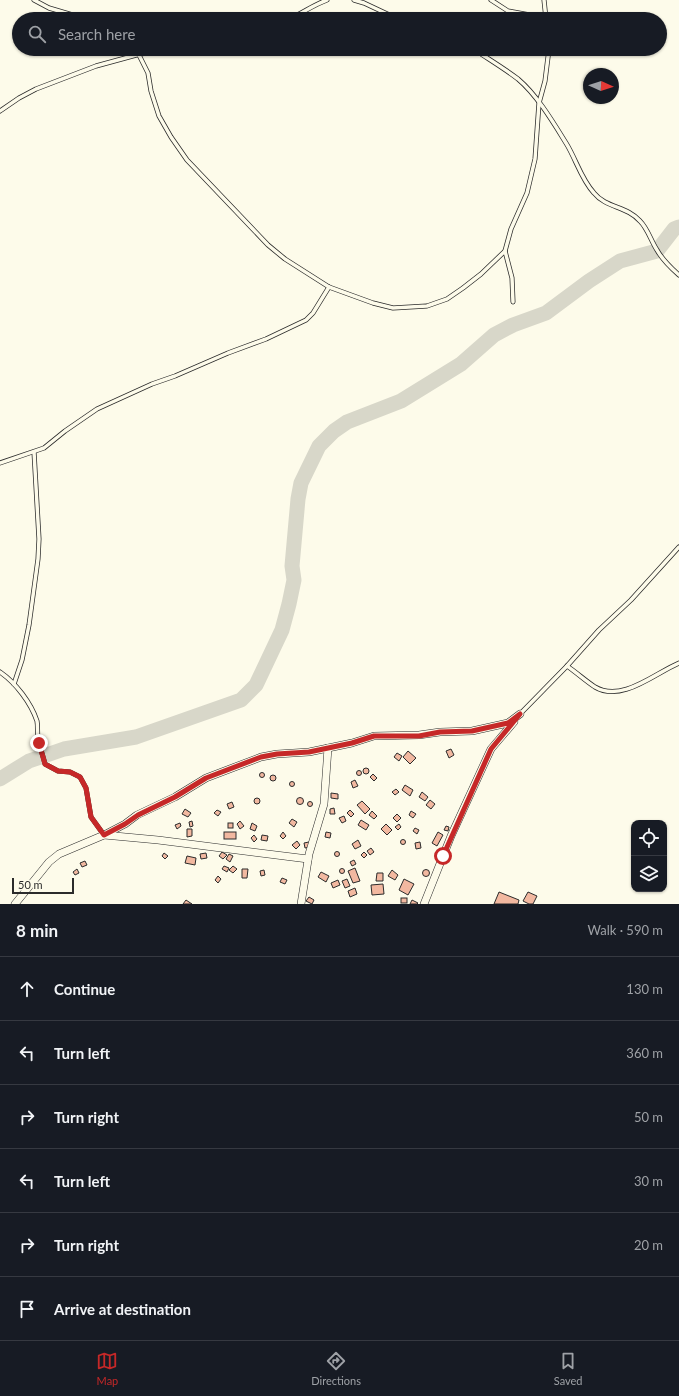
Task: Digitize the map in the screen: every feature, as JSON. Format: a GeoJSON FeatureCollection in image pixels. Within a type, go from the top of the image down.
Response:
{"type":"FeatureCollection","features":[{"type":"Feature","properties":{"kind":"street"},"geometry":{"type":"LineString","coordinates":[[15,904],[49,862],[59,854],[104,835],[138,815],[175,797],[206,778],[261,757],[277,754],[309,752],[352,743],[374,736],[419,736],[440,732],[472,731],[508,723],[520,714]]}},
{"type":"Feature","properties":{"kind":"street"},"geometry":{"type":"LineString","coordinates":[[424,904],[451,836],[491,749],[520,714]]}},
{"type":"Feature","properties":{"kind":"street"},"geometry":{"type":"LineString","coordinates":[[301,904],[308,859],[324,804],[328,748]]}},
{"type":"Feature","properties":{"kind":"street"},"geometry":{"type":"LineString","coordinates":[[104,835],[158,840],[308,859]]}},
{"type":"Feature","properties":{"kind":"lane"},"geometry":{"type":"LineString","coordinates":[[34,0],[49,8],[62,12]]}},
{"type":"Feature","properties":{"kind":"lane"},"geometry":{"type":"LineString","coordinates":[[303,12],[313,5],[327,0]]}},
{"type":"Feature","properties":{"kind":"lane"},"geometry":{"type":"LineString","coordinates":[[356,0],[383,12]]}},
{"type":"Feature","properties":{"kind":"lane"},"geometry":{"type":"LineString","coordinates":[[491,0],[508,11],[513,12]]}},
{"type":"Feature","properties":{"kind":"lane"},"geometry":{"type":"LineString","coordinates":[[544,0],[545,12]]}},
{"type":"Feature","properties":{"kind":"lane"},"geometry":{"type":"LineString","coordinates":[[0,111],[36,89],[96,66],[133,56]]}},
{"type":"Feature","properties":{"kind":"lane"},"geometry":{"type":"LineString","coordinates":[[141,56],[148,73],[151,91],[159,116],[171,137],[187,160],[268,245],[290,263],[329,287],[373,303],[393,308],[427,306],[447,299],[481,274],[505,250],[511,229],[527,193],[535,159],[539,103],[545,81],[548,56]]}},
{"type":"Feature","properties":{"kind":"lane"},"geometry":{"type":"LineString","coordinates":[[484,56],[519,80],[539,103],[566,144],[594,194],[611,205],[633,213],[642,222],[657,251],[679,275]]}},
{"type":"Feature","properties":{"kind":"lane"},"geometry":{"type":"LineString","coordinates":[[505,250],[512,278],[513,302]]}},
{"type":"Feature","properties":{"kind":"lane"},"geometry":{"type":"LineString","coordinates":[[0,463],[44,448],[65,431],[97,409],[228,352],[266,339],[306,320],[313,313],[329,287]]}},
{"type":"Feature","properties":{"kind":"lane"},"geometry":{"type":"LineString","coordinates":[[14,684],[22,660],[29,625],[38,559],[39,539],[34,452]]}},
{"type":"Feature","properties":{"kind":"lane"},"geometry":{"type":"LineString","coordinates":[[520,714],[567,666],[599,630],[632,600],[679,547]]}},
{"type":"Feature","properties":{"kind":"lane"},"geometry":{"type":"LineString","coordinates":[[567,666],[596,687],[604,690],[616,691],[644,682],[665,668],[679,663]]}},
{"type":"Feature","properties":{"kind":"lane"},"geometry":{"type":"LineString","coordinates":[[0,672],[9,678],[14,684],[34,713],[39,743],[45,764],[58,771],[70,772],[80,777],[86,788],[91,817],[104,835]]}},
{"type":"Feature","properties":{"kind":"building"},"geometry":{"type":"Polygon","coordinates":[[[451,749],[454,755],[449,758],[446,751],[451,749]]]}},
{"type":"Feature","properties":{"kind":"building"},"geometry":{"type":"Polygon","coordinates":[[[408,751],[416,758],[410,764],[403,757],[408,751]]]}},
{"type":"Feature","properties":{"kind":"building"},"geometry":{"type":"Polygon","coordinates":[[[397,753],[402,756],[399,761],[394,757],[397,753]]]}},
{"type":"Feature","properties":{"kind":"building"},"geometry":{"type":"Polygon","coordinates":[[[366,768],[369,771],[366,774],[363,771],[366,768]]]}},
{"type":"Feature","properties":{"kind":"building"},"geometry":{"type":"Polygon","coordinates":[[[359,770],[362,773],[359,776],[356,773],[359,770]]]}},
{"type":"Feature","properties":{"kind":"building"},"geometry":{"type":"Polygon","coordinates":[[[262,772],[265,775],[262,778],[259,775],[262,772]]]}},
{"type":"Feature","properties":{"kind":"building"},"geometry":{"type":"Polygon","coordinates":[[[373,774],[377,778],[374,781],[370,777],[373,774]]]}},
{"type":"Feature","properties":{"kind":"building"},"geometry":{"type":"Polygon","coordinates":[[[273,775],[276,778],[273,781],[270,778],[273,775]]]}},
{"type":"Feature","properties":{"kind":"building"},"geometry":{"type":"Polygon","coordinates":[[[355,780],[358,786],[353,788],[351,782],[355,780]]]}},
{"type":"Feature","properties":{"kind":"building"},"geometry":{"type":"Polygon","coordinates":[[[292,781],[295,784],[292,787],[289,784],[292,781]]]}},
{"type":"Feature","properties":{"kind":"building"},"geometry":{"type":"Polygon","coordinates":[[[405,785],[413,790],[410,796],[402,790],[405,785]]]}},
{"type":"Feature","properties":{"kind":"building"},"geometry":{"type":"Polygon","coordinates":[[[396,789],[399,792],[395,795],[392,792],[396,789]]]}},
{"type":"Feature","properties":{"kind":"building"},"geometry":{"type":"Polygon","coordinates":[[[422,792],[428,797],[425,801],[419,797],[422,792]]]}},
{"type":"Feature","properties":{"kind":"building"},"geometry":{"type":"Polygon","coordinates":[[[331,793],[338,794],[338,799],[331,798],[331,793]]]}},
{"type":"Feature","properties":{"kind":"building"},"geometry":{"type":"Polygon","coordinates":[[[300,797],[303,798],[303,804],[300,805],[297,804],[296,801],[297,798],[300,797]]]}},
{"type":"Feature","properties":{"kind":"building"},"geometry":{"type":"Polygon","coordinates":[[[257,798],[260,801],[257,804],[254,801],[257,798]]]}},
{"type":"Feature","properties":{"kind":"building"},"geometry":{"type":"Polygon","coordinates":[[[430,800],[435,804],[431,809],[426,805],[430,800]]]}},
{"type":"Feature","properties":{"kind":"building"},"geometry":{"type":"Polygon","coordinates":[[[362,801],[370,809],[365,814],[357,805],[362,801]]]}},
{"type":"Feature","properties":{"kind":"building"},"geometry":{"type":"Polygon","coordinates":[[[232,802],[234,807],[229,809],[227,804],[232,802]]]}},
{"type":"Feature","properties":{"kind":"building"},"geometry":{"type":"Polygon","coordinates":[[[308,802],[312,802],[312,806],[308,806],[308,802]]]}},
{"type":"Feature","properties":{"kind":"building"},"geometry":{"type":"Polygon","coordinates":[[[334,808],[335,814],[330,814],[330,809],[334,808]]]}},
{"type":"Feature","properties":{"kind":"building"},"geometry":{"type":"Polygon","coordinates":[[[185,809],[191,813],[188,817],[182,814],[185,809]]]}},
{"type":"Feature","properties":{"kind":"building"},"geometry":{"type":"Polygon","coordinates":[[[217,810],[221,812],[218,816],[214,813],[217,810]]]}},
{"type":"Feature","properties":{"kind":"building"},"geometry":{"type":"Polygon","coordinates":[[[350,810],[354,814],[351,817],[347,813],[350,810]]]}},
{"type":"Feature","properties":{"kind":"building"},"geometry":{"type":"Polygon","coordinates":[[[372,811],[377,816],[374,819],[369,815],[372,811]]]}},
{"type":"Feature","properties":{"kind":"building"},"geometry":{"type":"Polygon","coordinates":[[[411,811],[416,814],[413,818],[409,815],[411,811]]]}},
{"type":"Feature","properties":{"kind":"building"},"geometry":{"type":"Polygon","coordinates":[[[397,814],[401,818],[397,822],[393,818],[397,814]]]}},
{"type":"Feature","properties":{"kind":"building"},"geometry":{"type":"Polygon","coordinates":[[[344,816],[346,821],[342,823],[339,818],[344,816]]]}},
{"type":"Feature","properties":{"kind":"building"},"geometry":{"type":"Polygon","coordinates":[[[292,819],[297,822],[294,827],[289,823],[292,819]]]}},
{"type":"Feature","properties":{"kind":"building"},"geometry":{"type":"Polygon","coordinates":[[[361,820],[369,825],[366,830],[358,825],[361,820]]]}},
{"type":"Feature","properties":{"kind":"building"},"geometry":{"type":"Polygon","coordinates":[[[192,821],[193,826],[190,827],[189,822],[192,821]]]}},
{"type":"Feature","properties":{"kind":"building"},"geometry":{"type":"Polygon","coordinates":[[[240,821],[244,826],[240,829],[237,824],[240,821]]]}},
{"type":"Feature","properties":{"kind":"building"},"geometry":{"type":"Polygon","coordinates":[[[180,823],[181,826],[177,829],[175,825],[180,823]]]}},
{"type":"Feature","properties":{"kind":"building"},"geometry":{"type":"Polygon","coordinates":[[[228,823],[233,823],[233,828],[228,828],[228,823]]]}},
{"type":"Feature","properties":{"kind":"building"},"geometry":{"type":"Polygon","coordinates":[[[252,823],[257,826],[255,831],[250,829],[252,823]]]}},
{"type":"Feature","properties":{"kind":"building"},"geometry":{"type":"Polygon","coordinates":[[[386,824],[392,830],[387,835],[381,829],[386,824]]]}},
{"type":"Feature","properties":{"kind":"building"},"geometry":{"type":"Polygon","coordinates":[[[399,824],[401,827],[398,830],[395,827],[399,824]]]}},
{"type":"Feature","properties":{"kind":"building"},"geometry":{"type":"Polygon","coordinates":[[[446,826],[449,827],[448,831],[444,830],[446,826]]]}},
{"type":"Feature","properties":{"kind":"building"},"geometry":{"type":"Polygon","coordinates":[[[415,828],[419,830],[417,834],[413,831],[415,828]]]}},
{"type":"Feature","properties":{"kind":"building"},"geometry":{"type":"Polygon","coordinates":[[[187,829],[192,829],[192,836],[187,837],[187,829]]]}},
{"type":"Feature","properties":{"kind":"building"},"geometry":{"type":"Polygon","coordinates":[[[224,832],[236,832],[236,839],[224,839],[224,832]]]}},
{"type":"Feature","properties":{"kind":"building"},"geometry":{"type":"Polygon","coordinates":[[[283,832],[286,836],[283,839],[280,836],[283,832]]]}},
{"type":"Feature","properties":{"kind":"building"},"geometry":{"type":"Polygon","coordinates":[[[326,832],[331,833],[330,838],[325,837],[326,832]]]}},
{"type":"Feature","properties":{"kind":"building"},"geometry":{"type":"Polygon","coordinates":[[[438,832],[443,835],[437,846],[432,843],[438,832]]]}},
{"type":"Feature","properties":{"kind":"building"},"geometry":{"type":"Polygon","coordinates":[[[254,835],[257,839],[254,842],[251,838],[254,835]]]}},
{"type":"Feature","properties":{"kind":"building"},"geometry":{"type":"Polygon","coordinates":[[[262,835],[268,836],[267,841],[261,840],[262,835]]]}},
{"type":"Feature","properties":{"kind":"building"},"geometry":{"type":"Polygon","coordinates":[[[403,839],[406,842],[403,845],[400,842],[403,839]]]}},
{"type":"Feature","properties":{"kind":"building"},"geometry":{"type":"Polygon","coordinates":[[[358,840],[361,846],[355,849],[352,844],[358,840]]]}},
{"type":"Feature","properties":{"kind":"building"},"geometry":{"type":"Polygon","coordinates":[[[297,841],[300,845],[296,849],[292,845],[297,841]]]}},
{"type":"Feature","properties":{"kind":"building"},"geometry":{"type":"Polygon","coordinates":[[[309,842],[310,847],[305,848],[304,843],[309,842]]]}},
{"type":"Feature","properties":{"kind":"building"},"geometry":{"type":"Polygon","coordinates":[[[420,842],[421,848],[416,849],[415,843],[420,842]]]}},
{"type":"Feature","properties":{"kind":"building"},"geometry":{"type":"Polygon","coordinates":[[[371,848],[374,852],[370,855],[367,851],[371,848]]]}},
{"type":"Feature","properties":{"kind":"building"},"geometry":{"type":"Polygon","coordinates":[[[222,852],[227,855],[223,859],[219,856],[222,852]]]}},
{"type":"Feature","properties":{"kind":"building"},"geometry":{"type":"Polygon","coordinates":[[[335,852],[339,852],[339,856],[335,856],[335,852]]]}},
{"type":"Feature","properties":{"kind":"building"},"geometry":{"type":"Polygon","coordinates":[[[364,852],[367,855],[364,858],[361,855],[364,852]]]}},
{"type":"Feature","properties":{"kind":"building"},"geometry":{"type":"Polygon","coordinates":[[[164,853],[168,856],[165,859],[162,856],[164,853]]]}},
{"type":"Feature","properties":{"kind":"building"},"geometry":{"type":"Polygon","coordinates":[[[206,853],[207,858],[201,859],[200,854],[206,853]]]}},
{"type":"Feature","properties":{"kind":"building"},"geometry":{"type":"Polygon","coordinates":[[[229,854],[233,856],[230,862],[226,859],[229,854]]]}},
{"type":"Feature","properties":{"kind":"building"},"geometry":{"type":"Polygon","coordinates":[[[187,856],[196,858],[195,865],[185,863],[187,856]]]}},
{"type":"Feature","properties":{"kind":"building"},"geometry":{"type":"Polygon","coordinates":[[[354,860],[356,864],[352,866],[350,862],[354,860]]]}},
{"type":"Feature","properties":{"kind":"building"},"geometry":{"type":"Polygon","coordinates":[[[85,861],[87,865],[82,867],[80,863],[85,861]]]}},
{"type":"Feature","properties":{"kind":"building"},"geometry":{"type":"Polygon","coordinates":[[[224,866],[229,868],[227,872],[222,869],[224,866]]]}},
{"type":"Feature","properties":{"kind":"building"},"geometry":{"type":"Polygon","coordinates":[[[233,866],[237,869],[233,873],[229,870],[233,866]]]}},
{"type":"Feature","properties":{"kind":"building"},"geometry":{"type":"Polygon","coordinates":[[[342,868],[345,871],[342,874],[339,871],[342,868]]]}},
{"type":"Feature","properties":{"kind":"building"},"geometry":{"type":"Polygon","coordinates":[[[355,868],[360,881],[353,883],[348,871],[355,868]]]}},
{"type":"Feature","properties":{"kind":"building"},"geometry":{"type":"Polygon","coordinates":[[[77,869],[79,873],[75,875],[73,872],[77,869]]]}},
{"type":"Feature","properties":{"kind":"building"},"geometry":{"type":"Polygon","coordinates":[[[242,869],[248,869],[247,878],[242,878],[242,869]]]}},
{"type":"Feature","properties":{"kind":"building"},"geometry":{"type":"Polygon","coordinates":[[[264,870],[265,875],[261,876],[260,871],[264,870]]]}},
{"type":"Feature","properties":{"kind":"building"},"geometry":{"type":"Polygon","coordinates":[[[392,870],[398,875],[395,880],[388,876],[392,870]]]}},
{"type":"Feature","properties":{"kind":"building"},"geometry":{"type":"Polygon","coordinates":[[[426,870],[429,873],[426,876],[423,873],[426,870]]]}},
{"type":"Feature","properties":{"kind":"building"},"geometry":{"type":"Polygon","coordinates":[[[321,872],[329,876],[326,882],[318,877],[321,872]]]}},
{"type":"Feature","properties":{"kind":"building"},"geometry":{"type":"Polygon","coordinates":[[[377,873],[383,873],[383,881],[376,881],[377,873]]]}},
{"type":"Feature","properties":{"kind":"building"},"geometry":{"type":"Polygon","coordinates":[[[218,876],[221,879],[218,883],[215,880],[218,876]]]}},
{"type":"Feature","properties":{"kind":"building"},"geometry":{"type":"Polygon","coordinates":[[[282,878],[287,880],[285,884],[280,882],[282,878]]]}},
{"type":"Feature","properties":{"kind":"building"},"geometry":{"type":"Polygon","coordinates":[[[347,879],[350,886],[345,888],[342,881],[347,879]]]}},
{"type":"Feature","properties":{"kind":"building"},"geometry":{"type":"Polygon","coordinates":[[[404,879],[414,884],[408,895],[399,890],[404,879]]]}},
{"type":"Feature","properties":{"kind":"building"},"geometry":{"type":"Polygon","coordinates":[[[338,880],[340,885],[333,888],[331,883],[338,880]]]}},
{"type":"Feature","properties":{"kind":"building"},"geometry":{"type":"Polygon","coordinates":[[[383,884],[384,894],[372,895],[371,885],[383,884]]]}},
{"type":"Feature","properties":{"kind":"building"},"geometry":{"type":"Polygon","coordinates":[[[355,888],[357,894],[350,897],[348,891],[355,888]]]}},
{"type":"Feature","properties":{"kind":"building"},"geometry":{"type":"Polygon","coordinates":[[[499,892],[519,900],[518,904],[494,904],[499,892]]]}},
{"type":"Feature","properties":{"kind":"building"},"geometry":{"type":"Polygon","coordinates":[[[528,892],[537,896],[533,904],[523,901],[528,892]]]}},
{"type":"Feature","properties":{"kind":"building"},"geometry":{"type":"Polygon","coordinates":[[[309,897],[314,900],[312,904],[306,901],[309,897]]]}},
{"type":"Feature","properties":{"kind":"building"},"geometry":{"type":"Polygon","coordinates":[[[401,898],[407,898],[407,903],[401,903],[401,898]]]}},
{"type":"Feature","properties":{"kind":"building"},"geometry":{"type":"Polygon","coordinates":[[[186,900],[192,904],[183,904],[186,900]]]}},
{"type":"Feature","properties":{"kind":"building"},"geometry":{"type":"Polygon","coordinates":[[[412,900],[418,903],[410,904],[412,900]]]}},
{"type":"Feature","properties":{"kind":"waterway"},"geometry":{"type":"LineString","coordinates":[[0,779],[29,761],[64,749],[136,737],[241,700],[256,685],[282,630],[294,580],[292,566],[298,499],[301,483],[319,446],[334,431],[347,422],[401,401],[461,364],[494,335],[513,325],[546,313],[589,281],[620,261],[657,251],[674,229],[679,227]]}},
{"type":"Feature","properties":{"kind":"route"},"geometry":{"type":"LineString","coordinates":[[39,743],[45,764],[58,771],[70,772],[80,777],[86,788],[91,817],[104,835],[156,805],[175,797],[206,778],[261,757],[277,754],[309,752],[352,743],[374,736],[419,736],[440,732],[472,731],[496,727],[508,723],[520,714],[491,749],[443,856]]}}]}
